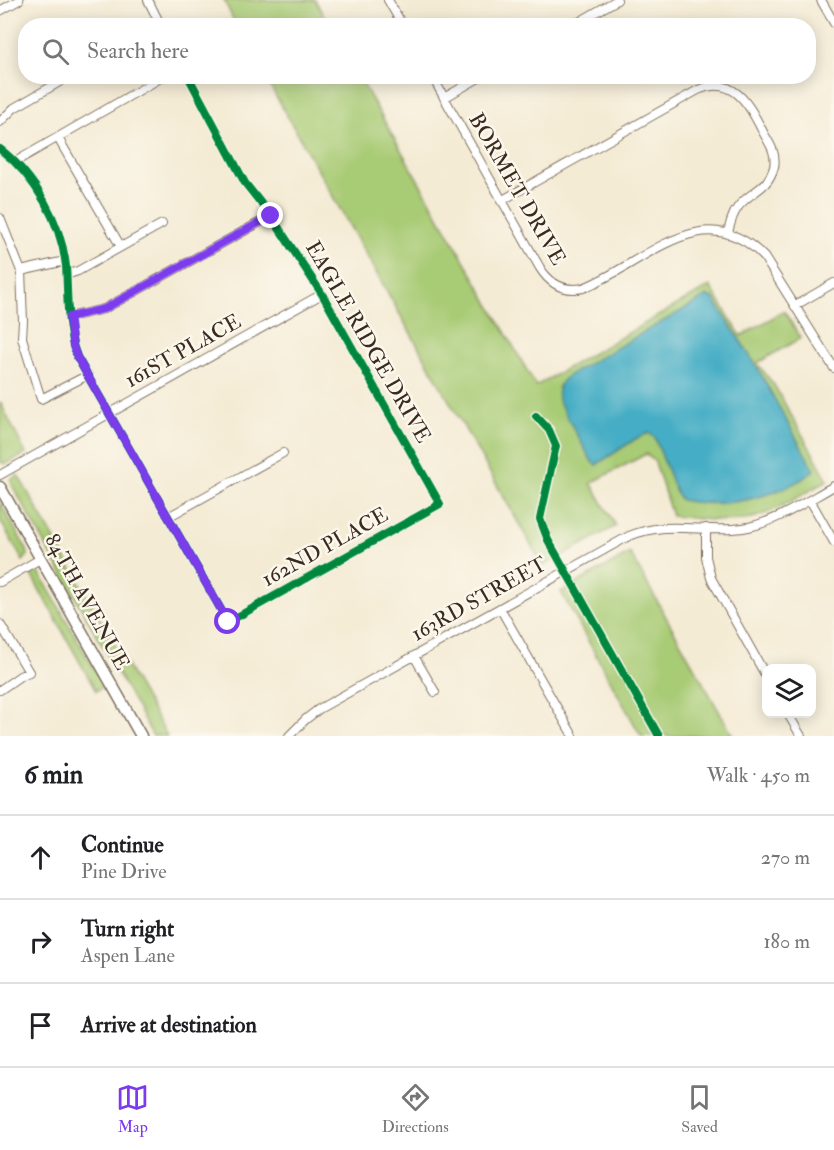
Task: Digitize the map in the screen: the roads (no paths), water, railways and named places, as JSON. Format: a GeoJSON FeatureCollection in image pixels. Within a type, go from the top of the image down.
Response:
{"type":"FeatureCollection","features":[{"type":"Feature","properties":{"kind":"street"},"geometry":{"type":"LineString","coordinates":[[0,11],[19,0]]}},
{"type":"Feature","properties":{"kind":"street"},"geometry":{"type":"LineString","coordinates":[[148,0],[157,18]]}},
{"type":"Feature","properties":{"kind":"street"},"geometry":{"type":"LineString","coordinates":[[388,0],[398,18]]}},
{"type":"Feature","properties":{"kind":"street"},"geometry":{"type":"LineString","coordinates":[[586,18],[617,0]]}},
{"type":"Feature","properties":{"kind":"street"},"geometry":{"type":"LineString","coordinates":[[821,0],[834,23]]}},
{"type":"Feature","properties":{"kind":"street"},"geometry":{"type":"LineString","coordinates":[[0,122],[14,108],[56,84]]}},
{"type":"Feature","properties":{"kind":"street"},"geometry":{"type":"LineString","coordinates":[[15,162],[150,84]]}},
{"type":"Feature","properties":{"kind":"street","name":"EAGLE RIDGE DRIVE"},"geometry":{"type":"LineString","coordinates":[[193,84],[245,183],[271,216],[322,294],[440,504]]}},
{"type":"Feature","properties":{"kind":"street","name":"BORMET DRIVE"},"geometry":{"type":"LineString","coordinates":[[436,84],[545,276],[558,286],[575,290],[592,285],[681,235],[709,231],[728,233],[749,244],[764,256],[834,368]]}},
{"type":"Feature","properties":{"kind":"street"},"geometry":{"type":"LineString","coordinates":[[444,98],[468,84]]}},
{"type":"Feature","properties":{"kind":"street"},"geometry":{"type":"LineString","coordinates":[[501,201],[698,90],[710,86],[725,87],[742,96],[748,103],[772,148],[775,160],[765,185],[736,210],[728,233]]}},
{"type":"Feature","properties":{"kind":"street"},"geometry":{"type":"LineString","coordinates":[[58,138],[122,247]]}},
{"type":"Feature","properties":{"kind":"street"},"geometry":{"type":"LineString","coordinates":[[0,149],[15,162],[37,188],[53,221],[65,261],[73,346],[108,413],[168,517],[283,453]]}},
{"type":"Feature","properties":{"kind":"street"},"geometry":{"type":"LineString","coordinates":[[69,317],[104,309],[271,216]]}},
{"type":"Feature","properties":{"kind":"street"},"geometry":{"type":"LineString","coordinates":[[0,218],[21,271],[22,338],[41,399],[88,375]]}},
{"type":"Feature","properties":{"kind":"street"},"geometry":{"type":"LineString","coordinates":[[66,275],[78,271],[162,224]]}},
{"type":"Feature","properties":{"kind":"street"},"geometry":{"type":"LineString","coordinates":[[21,271],[65,261]]}},
{"type":"Feature","properties":{"kind":"street"},"geometry":{"type":"LineString","coordinates":[[796,305],[834,284]]}},
{"type":"Feature","properties":{"kind":"street","name":"161ST PLACE"},"geometry":{"type":"LineString","coordinates":[[0,475],[322,294]]}},
{"type":"Feature","properties":{"kind":"street","name":"163RD STREET"},"geometry":{"type":"LineString","coordinates":[[289,736],[306,718],[319,709],[621,540],[666,526],[728,529],[756,525],[769,521],[834,486]]}},
{"type":"Feature","properties":{"kind":"street","name":"84TH AVENUE"},"geometry":{"type":"LineString","coordinates":[[0,487],[141,736]]}},
{"type":"Feature","properties":{"kind":"street"},"geometry":{"type":"LineString","coordinates":[[810,500],[834,542]]}},
{"type":"Feature","properties":{"kind":"street","name":"162ND PLACE"},"geometry":{"type":"LineString","coordinates":[[168,517],[228,622],[440,504]]}},
{"type":"Feature","properties":{"kind":"street"},"geometry":{"type":"LineString","coordinates":[[706,528],[706,557],[711,578],[762,669]]}},
{"type":"Feature","properties":{"kind":"street"},"geometry":{"type":"LineString","coordinates":[[0,582],[40,559]]}},
{"type":"Feature","properties":{"kind":"street"},"geometry":{"type":"LineString","coordinates":[[500,608],[573,736]]}},
{"type":"Feature","properties":{"kind":"street"},"geometry":{"type":"LineString","coordinates":[[0,624],[29,672],[0,690]]}},
{"type":"Feature","properties":{"kind":"street"},"geometry":{"type":"LineString","coordinates":[[414,656],[435,692]]}},
{"type":"Feature","properties":{"kind":"street"},"geometry":{"type":"LineString","coordinates":[[790,718],[801,736]]}},
{"type":"Feature","properties":{"kind":"water"},"geometry":{"type":"Polygon","coordinates":[[[707,296],[713,298],[757,367],[814,470],[803,479],[778,491],[737,502],[709,503],[681,500],[676,493],[655,438],[649,433],[637,438],[596,465],[592,462],[558,398],[559,386],[569,375],[707,296]]]}}]}
